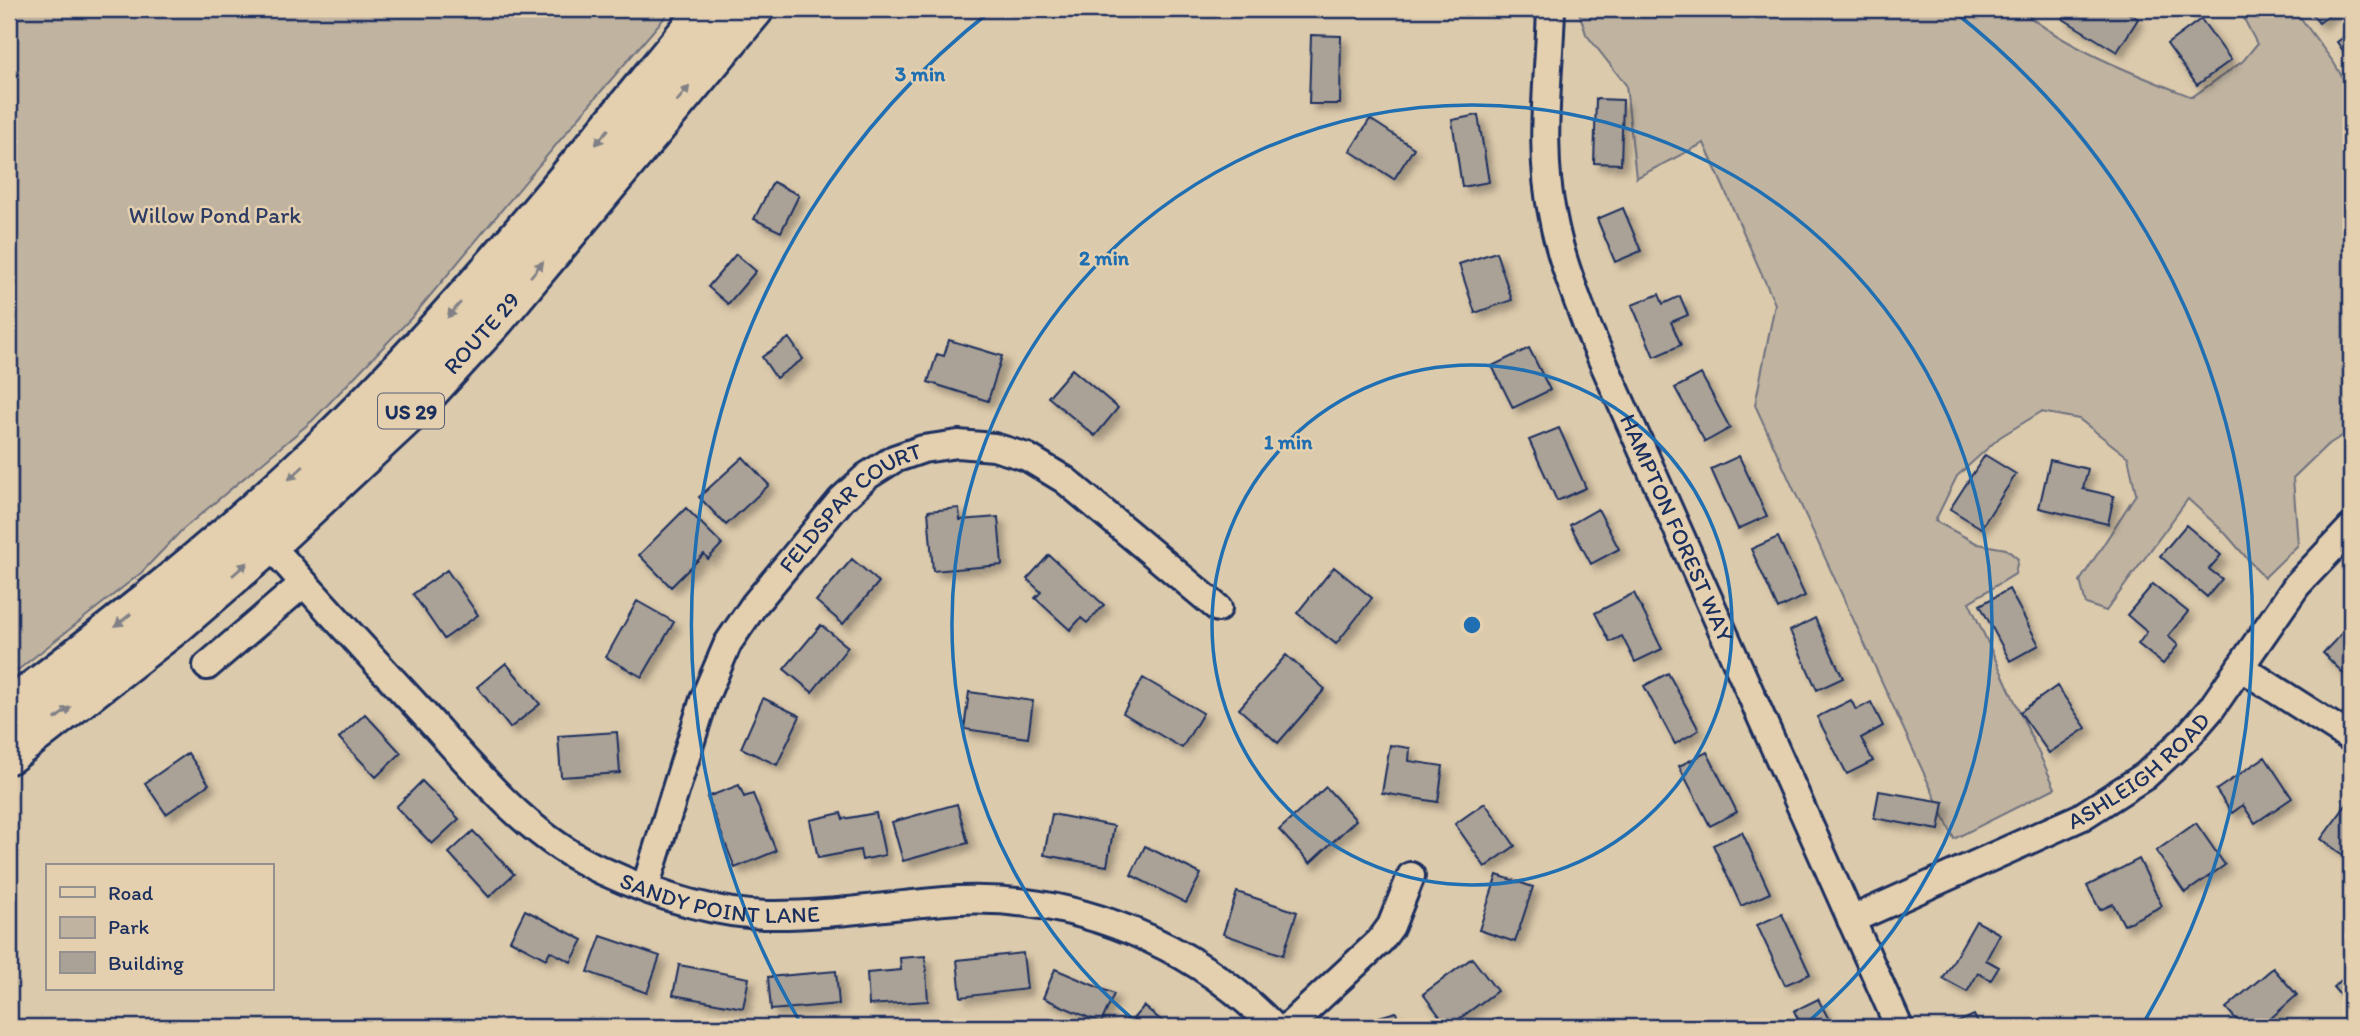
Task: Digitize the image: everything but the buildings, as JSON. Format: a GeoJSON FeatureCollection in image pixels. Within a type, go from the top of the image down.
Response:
{"type":"FeatureCollection","features":[{"type":"Feature","properties":{"kind":"main road","name":"ROUTE 29"},"geometry":{"type":"LineString","coordinates":[[9,709],[192,566],[325,447],[414,355],[526,229],[708,9]]}},
{"type":"Feature","properties":{"kind":"main road","name":"ROUTE 29"},"geometry":{"type":"LineString","coordinates":[[9,754],[175,625],[269,544],[407,415],[495,319],[754,9]]}},
{"type":"Feature","properties":{"kind":"street","name":"HAMPTON FOREST WAY"},"geometry":{"type":"LineString","coordinates":[[1550,9],[1546,170],[1552,216],[1563,261],[1587,326],[1899,1027]]}},
{"type":"Feature","properties":{"kind":"street","name":"FELDSPAR COURT"},"geometry":{"type":"LineString","coordinates":[[645,888],[704,699],[728,643],[754,605],[841,500],[867,476],[894,459],[923,449],[958,444],[994,447],[1027,457],[1065,480],[1218,608]]}},
{"type":"Feature","properties":{"kind":"street","name":"ASHLEIGH ROAD"},"geometry":{"type":"LineString","coordinates":[[1851,920],[2081,817],[2145,776],[2186,738],[2211,709],[2297,585],[2351,528]]}},
{"type":"Feature","properties":{"kind":"street","name":"SANDY POINT LANE"},"geometry":{"type":"LineString","coordinates":[[269,544],[522,818],[587,863],[698,907],[768,915],[825,913],[959,900],[1006,901],[1095,917],[1143,935],[1202,967],[1274,1027]]}},
{"type":"Feature","properties":{"kind":"street"},"geometry":{"type":"LineString","coordinates":[[206,666],[304,583]]}},
{"type":"Feature","properties":{"kind":"street"},"geometry":{"type":"LineString","coordinates":[[2240,667],[2351,738]]}},
{"type":"Feature","properties":{"kind":"street"},"geometry":{"type":"LineString","coordinates":[[1288,1027],[1380,941],[1391,926],[1411,876]]}},
{"type":"Feature","properties":{"kind":"green space","name":"Willow Pond Park"},"geometry":{"type":"Polygon","coordinates":[[[9,9],[672,9],[414,315],[313,420],[182,530],[141,573],[9,677],[9,9]]]}},
{"type":"Feature","properties":{"kind":"green space"},"geometry":{"type":"Polygon","coordinates":[[[1578,9],[2020,9],[2080,48],[2125,70],[2192,97],[2243,61],[2257,44],[2239,9],[2294,9],[2334,63],[2351,92],[2351,430],[2326,446],[2293,478],[2298,545],[2264,578],[2225,533],[2188,499],[2106,611],[2086,604],[2080,581],[2136,494],[2128,457],[2079,419],[2041,412],[2000,437],[1957,476],[1935,521],[1978,544],[2006,549],[2018,559],[2015,574],[1969,602],[2055,788],[1954,839],[1755,405],[1775,304],[1704,143],[1636,178],[1626,85],[1586,34],[1578,9]]]}}]}
